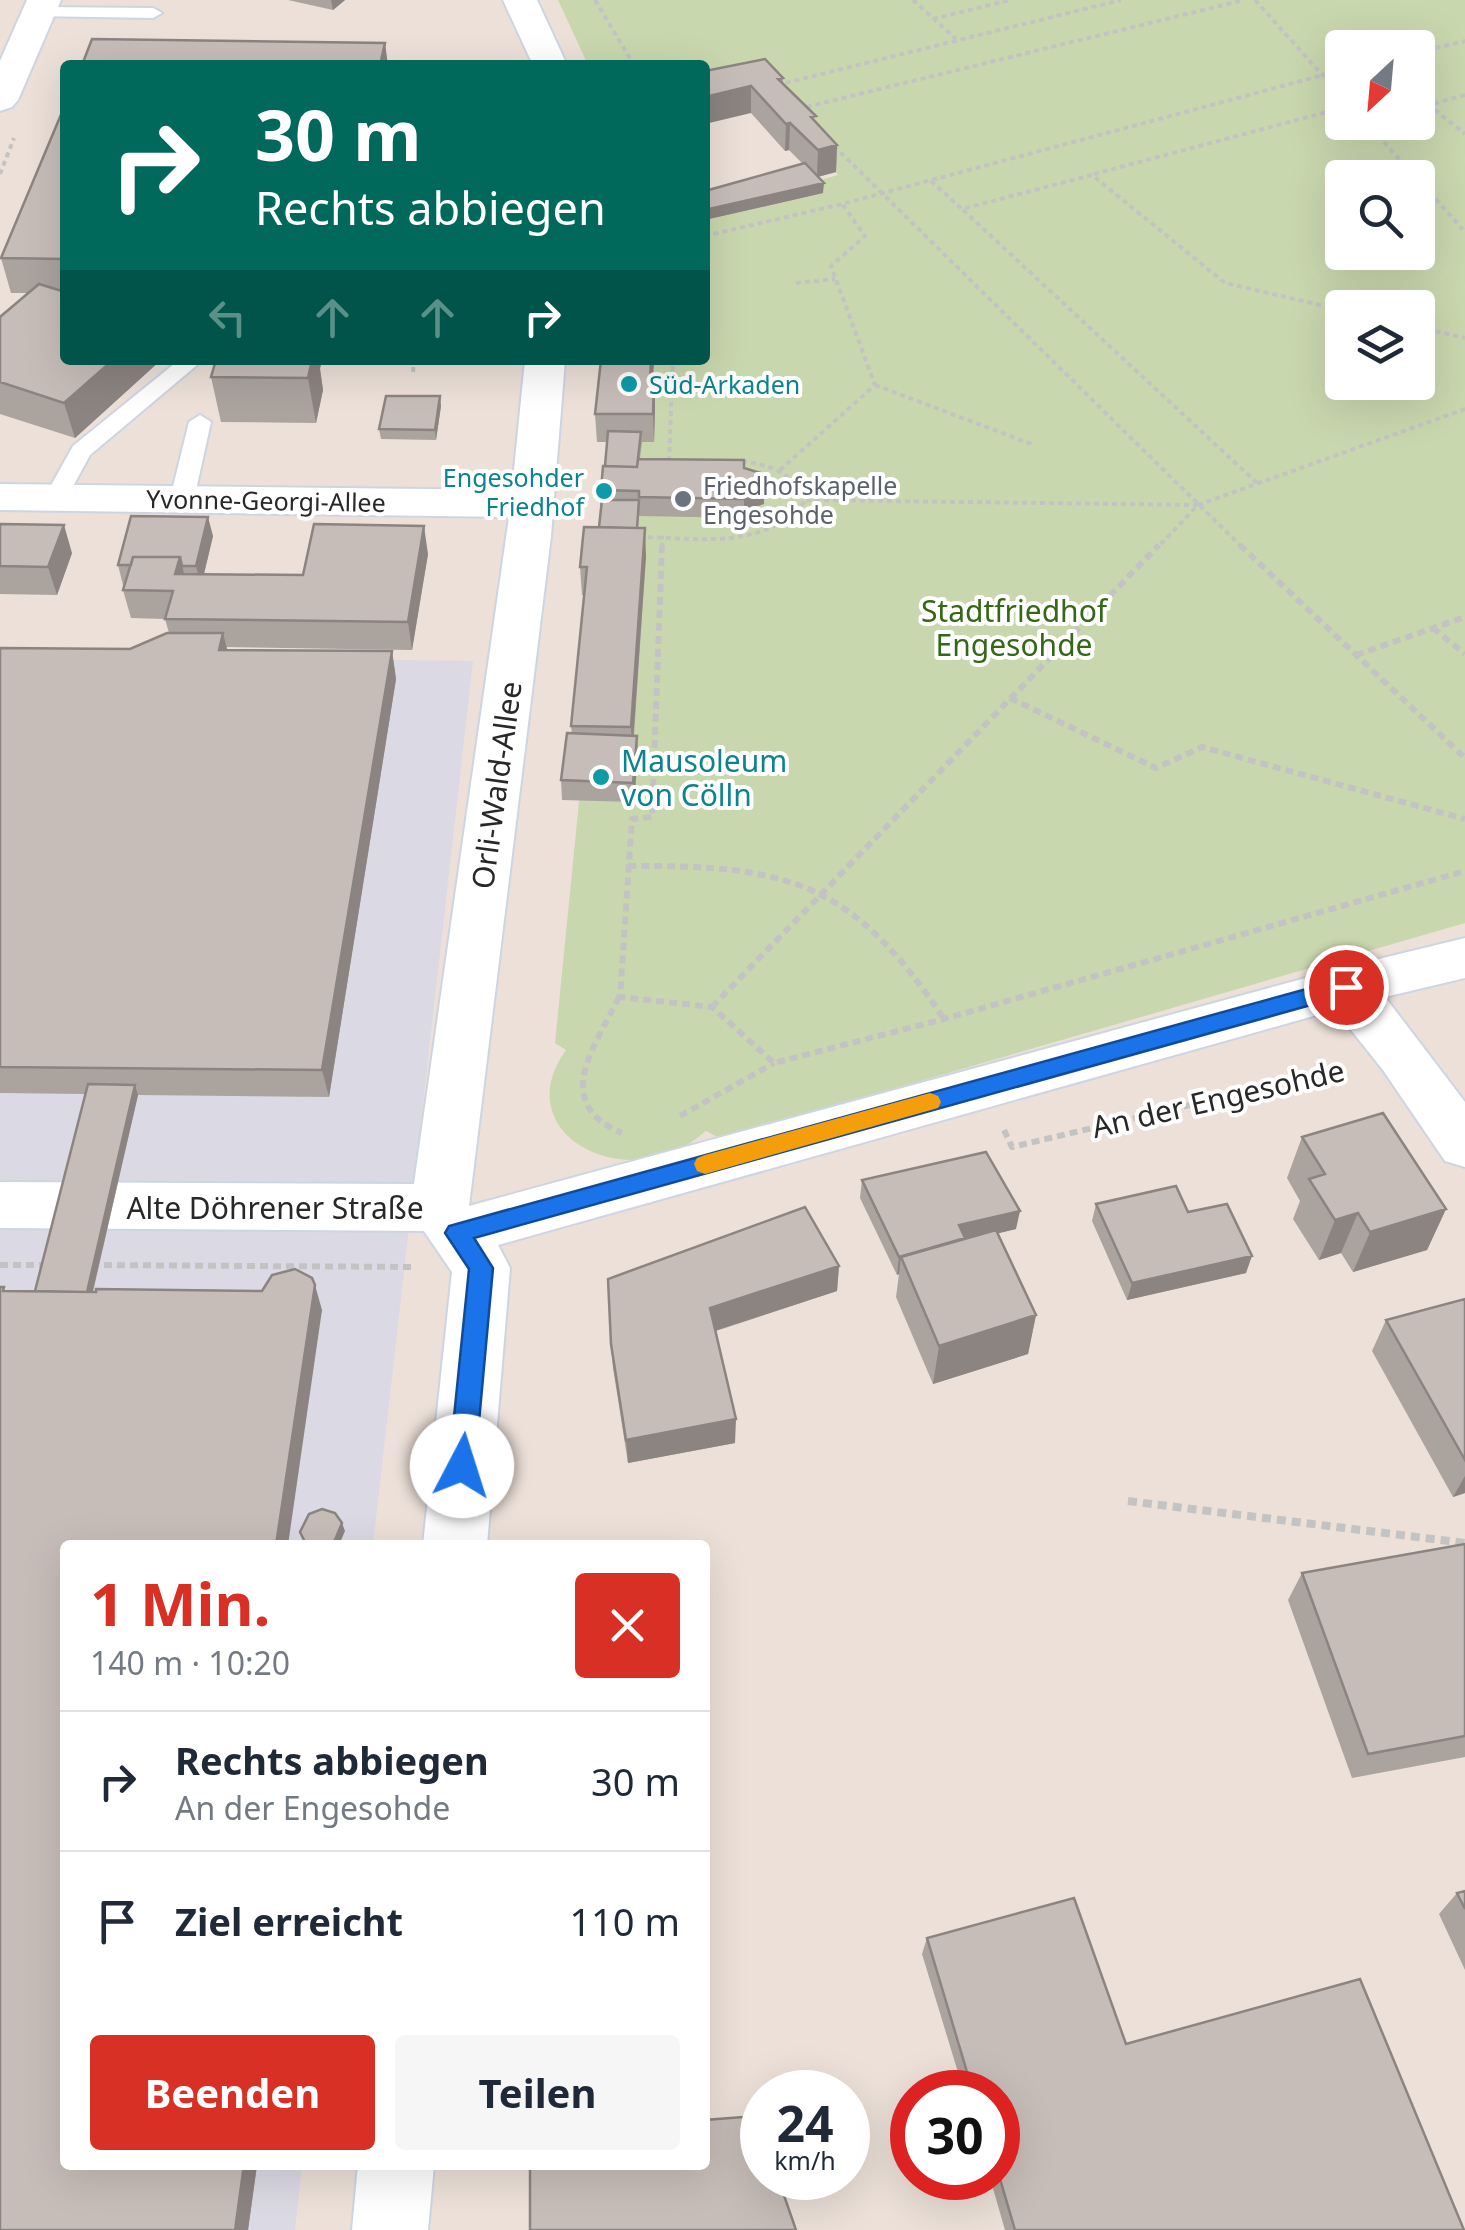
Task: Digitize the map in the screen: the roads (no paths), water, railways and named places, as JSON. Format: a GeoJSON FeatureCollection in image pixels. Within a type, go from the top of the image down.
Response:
{"type":"FeatureCollection","features":[{"type":"Feature","properties":{"kind":"street"},"geometry":{"type":"LineString","coordinates":[[520,0],[548,60]]}},
{"type":"Feature","properties":{"kind":"street"},"geometry":{"type":"LineString","coordinates":[[0,100],[41,6]]}},
{"type":"Feature","properties":{"kind":"street","name":"Orli-Wald-Allee"},"geometry":{"type":"LineString","coordinates":[[459,1236],[545,365]]}},
{"type":"Feature","properties":{"kind":"street","name":"Yvonne-Georgi-Allee"},"geometry":{"type":"LineString","coordinates":[[0,497],[532,504]]}},
{"type":"Feature","properties":{"kind":"street"},"geometry":{"type":"LineString","coordinates":[[455,1540],[459,1236],[1346,987],[1465,958]]}},
{"type":"Feature","properties":{"kind":"street"},"geometry":{"type":"LineString","coordinates":[[1346,987],[1402,1055],[1465,1145]]}},
{"type":"Feature","properties":{"kind":"street","name":"Alte Döhrener Straße"},"geometry":{"type":"LineString","coordinates":[[0,1205],[459,1236]]}},
{"type":"Feature","properties":{"kind":"street"},"geometry":{"type":"LineString","coordinates":[[390,2230],[396,2170]]}},
{"type":"Feature","properties":{"kind":"lane"},"geometry":{"type":"LineString","coordinates":[[41,6],[153,13]]}},
{"type":"Feature","properties":{"kind":"lane"},"geometry":{"type":"LineString","coordinates":[[56,498],[81,451],[186,365]]}},
{"type":"Feature","properties":{"kind":"lane"},"geometry":{"type":"LineString","coordinates":[[182,499],[200,422]]}},
{"type":"Feature","properties":{"kind":"place","name":"Süd-Arkaden"},"geometry":{"type":"Point","coordinates":[629,384]}},
{"type":"Feature","properties":{"kind":"place","name":"Engesohder Friedhof"},"geometry":{"type":"Point","coordinates":[604,491]}},
{"type":"Feature","properties":{"kind":"place","name":"Friedhofskapelle Engesohde"},"geometry":{"type":"Point","coordinates":[683,499]}},
{"type":"Feature","properties":{"kind":"place","name":"Mausoleum von Cölln"},"geometry":{"type":"Point","coordinates":[601,777]}},
{"type":"Feature","properties":{"kind":"park label","name":"Stadtfriedhof Engesohde"},"geometry":{"type":"Point","coordinates":[1014,627]}}]}
